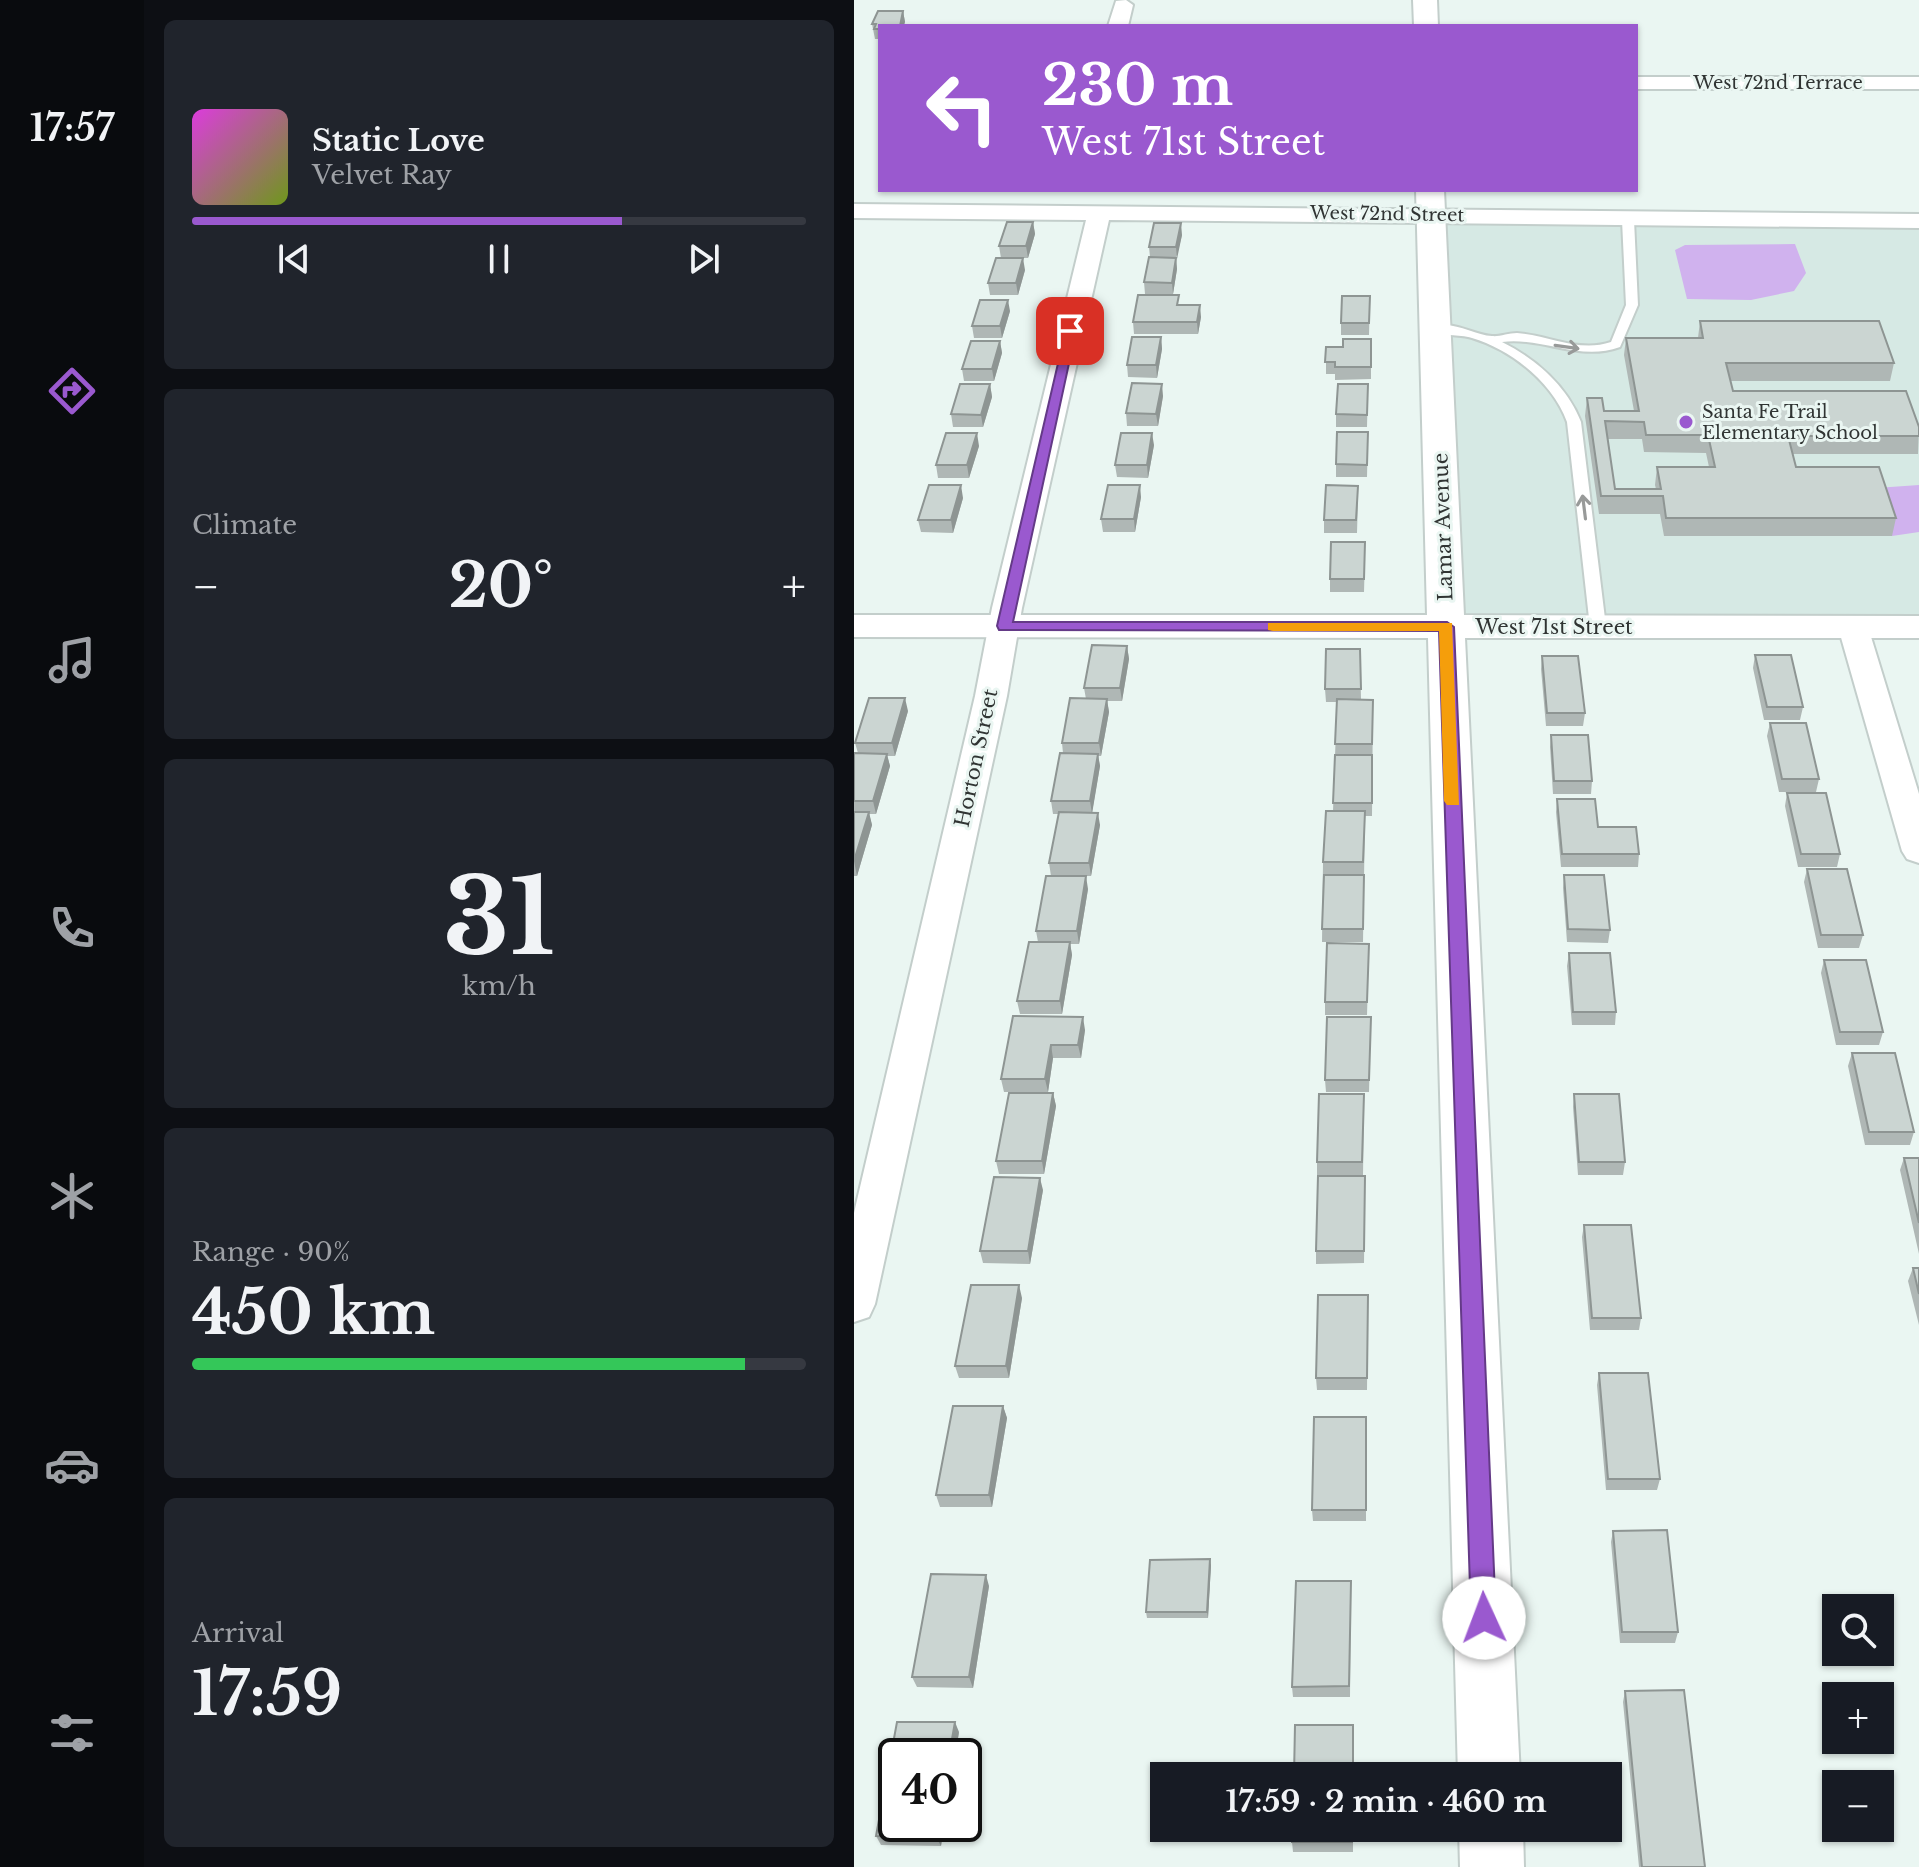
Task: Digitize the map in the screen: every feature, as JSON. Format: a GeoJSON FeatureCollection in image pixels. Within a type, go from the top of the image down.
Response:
{"type":"FeatureCollection","features":[{"type":"Feature","properties":{"kind":"street"},"geometry":{"type":"LineString","coordinates":[[1425,0],[1426,24]]}},
{"type":"Feature","properties":{"kind":"street"},"geometry":{"type":"LineString","coordinates":[[1118,24],[1123,5]]}},
{"type":"Feature","properties":{"kind":"street","name":"West 72nd Terrace"},"geometry":{"type":"LineString","coordinates":[[1638,83],[1919,83]]}},
{"type":"Feature","properties":{"kind":"street","name":"West 72nd Street"},"geometry":{"type":"LineString","coordinates":[[854,211],[1083,205],[1431,202],[1628,220],[1919,221]]}},
{"type":"Feature","properties":{"kind":"street","name":"Lamar Avenue"},"geometry":{"type":"LineString","coordinates":[[1431,202],[1488,1762]]}},
{"type":"Feature","properties":{"kind":"street","name":"Horton Street"},"geometry":{"type":"LineString","coordinates":[[854,1304],[1004,626],[1083,205]]}},
{"type":"Feature","properties":{"kind":"street","name":"West 71st Street"},"geometry":{"type":"LineString","coordinates":[[854,626],[1919,627]]}},
{"type":"Feature","properties":{"kind":"street"},"geometry":{"type":"LineString","coordinates":[[1853,627],[1919,851]]}},
{"type":"Feature","properties":{"kind":"street"},"geometry":{"type":"LineString","coordinates":[[1491,1842],[1492,1867]]}},
{"type":"Feature","properties":{"kind":"lane"},"geometry":{"type":"LineString","coordinates":[[1491,341],[1504,338],[1585,349],[1616,344],[1632,305],[1628,220]]}},
{"type":"Feature","properties":{"kind":"lane"},"geometry":{"type":"LineString","coordinates":[[1437,329],[1475,334],[1491,341],[1548,379],[1565,398],[1572,413],[1598,627]]}},
{"type":"Feature","properties":{"kind":"shaded area","name":"Santa Fe Trail Elementary School"},"geometry":{"type":"Polygon","coordinates":[[[1442,222],[1919,224],[1919,622],[1462,621],[1442,222]]]}},
{"type":"Feature","properties":{"kind":"shaded area"},"geometry":{"type":"Polygon","coordinates":[[[1795,244],[1806,273],[1794,291],[1751,300],[1687,299],[1675,250],[1685,245],[1795,244]]]}},
{"type":"Feature","properties":{"kind":"shaded area"},"geometry":{"type":"Polygon","coordinates":[[[1919,485],[1919,532],[1892,536],[1876,488],[1919,485]]]}},
{"type":"Feature","properties":{"kind":"building"},"geometry":{"type":"Polygon","coordinates":[[[878,11],[903,11],[900,24],[878,24],[878,29],[874,29],[876,24],[872,24],[878,11]]]}},
{"type":"Feature","properties":{"kind":"building"},"geometry":{"type":"Polygon","coordinates":[[[1007,222],[1033,222],[1026,246],[999,246],[1007,222]]]}},
{"type":"Feature","properties":{"kind":"building"},"geometry":{"type":"Polygon","coordinates":[[[1154,223],[1181,223],[1176,247],[1149,247],[1154,223]]]}},
{"type":"Feature","properties":{"kind":"building"},"geometry":{"type":"Polygon","coordinates":[[[1149,257],[1176,258],[1172,283],[1144,282],[1149,257]]]}},
{"type":"Feature","properties":{"kind":"building"},"geometry":{"type":"Polygon","coordinates":[[[996,258],[1023,258],[1016,283],[988,283],[996,258]]]}},
{"type":"Feature","properties":{"kind":"building"},"geometry":{"type":"Polygon","coordinates":[[[1138,295],[1179,295],[1177,305],[1200,305],[1197,322],[1133,322],[1138,295]]]}},
{"type":"Feature","properties":{"kind":"building"},"geometry":{"type":"Polygon","coordinates":[[[1342,296],[1370,296],[1369,323],[1341,323],[1342,296]]]}},
{"type":"Feature","properties":{"kind":"building"},"geometry":{"type":"Polygon","coordinates":[[[980,300],[1008,300],[1000,326],[972,326],[980,300]]]}},
{"type":"Feature","properties":{"kind":"building","name":"Santa Fe Trail Elementary School"},"geometry":{"type":"Polygon","coordinates":[[[1700,321],[1879,321],[1894,363],[1726,363],[1733,391],[1906,391],[1919,427],[1919,436],[1788,436],[1796,467],[1879,467],[1896,518],[1666,518],[1663,496],[1601,496],[1587,398],[1602,398],[1604,411],[1639,411],[1626,338],[1703,338],[1700,321]],[[1605,421],[1615,489],[1661,489],[1657,467],[1715,467],[1708,435],[1646,435],[1644,422],[1605,421]]]}},
{"type":"Feature","properties":{"kind":"building"},"geometry":{"type":"Polygon","coordinates":[[[1132,337],[1161,337],[1156,365],[1127,365],[1132,337]]]}},
{"type":"Feature","properties":{"kind":"building"},"geometry":{"type":"Polygon","coordinates":[[[1343,339],[1371,339],[1371,367],[1335,367],[1335,362],[1325,362],[1326,347],[1343,347],[1343,339]]]}},
{"type":"Feature","properties":{"kind":"building"},"geometry":{"type":"Polygon","coordinates":[[[971,341],[1000,341],[992,369],[962,369],[971,341]]]}},
{"type":"Feature","properties":{"kind":"building"},"geometry":{"type":"Polygon","coordinates":[[[1132,383],[1162,384],[1156,414],[1126,413],[1132,383]]]}},
{"type":"Feature","properties":{"kind":"building"},"geometry":{"type":"Polygon","coordinates":[[[960,384],[990,384],[981,415],[951,414],[960,384]]]}},
{"type":"Feature","properties":{"kind":"building"},"geometry":{"type":"Polygon","coordinates":[[[1338,384],[1368,384],[1367,415],[1336,414],[1338,384]]]}},
{"type":"Feature","properties":{"kind":"building"},"geometry":{"type":"Polygon","coordinates":[[[1337,432],[1368,432],[1367,465],[1336,464],[1337,432]]]}},
{"type":"Feature","properties":{"kind":"building"},"geometry":{"type":"Polygon","coordinates":[[[946,433],[977,433],[967,465],[936,465],[946,433]]]}},
{"type":"Feature","properties":{"kind":"building"},"geometry":{"type":"Polygon","coordinates":[[[1121,433],[1152,433],[1147,465],[1115,465],[1121,433]]]}},
{"type":"Feature","properties":{"kind":"building"},"geometry":{"type":"Polygon","coordinates":[[[929,485],[961,485],[951,520],[918,520],[929,485]]]}},
{"type":"Feature","properties":{"kind":"building"},"geometry":{"type":"Polygon","coordinates":[[[1108,485],[1140,485],[1134,519],[1101,519],[1108,485]]]}},
{"type":"Feature","properties":{"kind":"building"},"geometry":{"type":"Polygon","coordinates":[[[1326,485],[1358,486],[1356,520],[1324,520],[1326,485]]]}},
{"type":"Feature","properties":{"kind":"building"},"geometry":{"type":"Polygon","coordinates":[[[1331,542],[1365,542],[1364,579],[1330,579],[1331,542]]]}},
{"type":"Feature","properties":{"kind":"building"},"geometry":{"type":"Polygon","coordinates":[[[1092,645],[1127,646],[1120,688],[1084,688],[1092,645]]]}},
{"type":"Feature","properties":{"kind":"building"},"geometry":{"type":"Polygon","coordinates":[[[1326,649],[1360,649],[1361,689],[1325,689],[1326,649]]]}},
{"type":"Feature","properties":{"kind":"building"},"geometry":{"type":"Polygon","coordinates":[[[1755,655],[1791,655],[1803,707],[1767,707],[1755,655]]]}},
{"type":"Feature","properties":{"kind":"building"},"geometry":{"type":"Polygon","coordinates":[[[1542,656],[1578,656],[1585,713],[1547,713],[1542,656]]]}},
{"type":"Feature","properties":{"kind":"building"},"geometry":{"type":"Polygon","coordinates":[[[869,698],[905,698],[892,743],[855,743],[869,698]]]}},
{"type":"Feature","properties":{"kind":"building"},"geometry":{"type":"Polygon","coordinates":[[[1070,698],[1107,699],[1099,743],[1062,743],[1070,698]]]}},
{"type":"Feature","properties":{"kind":"building"},"geometry":{"type":"Polygon","coordinates":[[[1337,699],[1373,700],[1372,744],[1335,744],[1337,699]]]}},
{"type":"Feature","properties":{"kind":"building"},"geometry":{"type":"Polygon","coordinates":[[[1770,723],[1806,723],[1819,779],[1782,779],[1770,723]]]}},
{"type":"Feature","properties":{"kind":"building"},"geometry":{"type":"Polygon","coordinates":[[[1551,735],[1588,735],[1592,781],[1554,781],[1551,735]]]}},
{"type":"Feature","properties":{"kind":"building"},"geometry":{"type":"Polygon","coordinates":[[[854,753],[887,754],[873,801],[854,801],[854,753]]]}},
{"type":"Feature","properties":{"kind":"building"},"geometry":{"type":"Polygon","coordinates":[[[1060,753],[1098,754],[1090,801],[1051,801],[1060,753]]]}},
{"type":"Feature","properties":{"kind":"building"},"geometry":{"type":"Polygon","coordinates":[[[1335,755],[1372,755],[1372,803],[1333,803],[1335,755]]]}},
{"type":"Feature","properties":{"kind":"building"},"geometry":{"type":"Polygon","coordinates":[[[1787,793],[1826,793],[1840,854],[1801,854],[1787,793]]]}},
{"type":"Feature","properties":{"kind":"building"},"geometry":{"type":"Polygon","coordinates":[[[1557,799],[1595,799],[1598,827],[1636,827],[1639,854],[1562,854],[1557,799]]]}},
{"type":"Feature","properties":{"kind":"building"},"geometry":{"type":"Polygon","coordinates":[[[1326,811],[1365,811],[1363,862],[1323,862],[1326,811]]]}},
{"type":"Feature","properties":{"kind":"building"},"geometry":{"type":"Polygon","coordinates":[[[854,812],[869,812],[854,861],[854,812]]]}},
{"type":"Feature","properties":{"kind":"building"},"geometry":{"type":"Polygon","coordinates":[[[1059,812],[1098,813],[1089,863],[1049,863],[1059,812]]]}},
{"type":"Feature","properties":{"kind":"building"},"geometry":{"type":"Polygon","coordinates":[[[1807,869],[1847,869],[1863,935],[1821,935],[1807,869]]]}},
{"type":"Feature","properties":{"kind":"building"},"geometry":{"type":"Polygon","coordinates":[[[1324,875],[1364,875],[1363,929],[1322,929],[1324,875]]]}},
{"type":"Feature","properties":{"kind":"building"},"geometry":{"type":"Polygon","coordinates":[[[1564,875],[1604,875],[1610,930],[1568,929],[1564,875]]]}},
{"type":"Feature","properties":{"kind":"building"},"geometry":{"type":"Polygon","coordinates":[[[1046,876],[1086,876],[1077,931],[1036,931],[1046,876]]]}},
{"type":"Feature","properties":{"kind":"building"},"geometry":{"type":"Polygon","coordinates":[[[1029,942],[1070,942],[1060,1001],[1017,1001],[1029,942]]]}},
{"type":"Feature","properties":{"kind":"building"},"geometry":{"type":"Polygon","coordinates":[[[1327,943],[1369,944],[1367,1002],[1325,1002],[1327,943]]]}},
{"type":"Feature","properties":{"kind":"building"},"geometry":{"type":"Polygon","coordinates":[[[1569,953],[1610,953],[1616,1012],[1573,1012],[1569,953]]]}},
{"type":"Feature","properties":{"kind":"building"},"geometry":{"type":"Polygon","coordinates":[[[1824,960],[1866,960],[1883,1032],[1840,1032],[1824,960]]]}},
{"type":"Feature","properties":{"kind":"building"},"geometry":{"type":"Polygon","coordinates":[[[1013,1016],[1083,1017],[1078,1045],[1051,1045],[1045,1079],[1001,1079],[1013,1016]]]}},
{"type":"Feature","properties":{"kind":"building"},"geometry":{"type":"Polygon","coordinates":[[[1327,1017],[1371,1017],[1369,1080],[1325,1080],[1327,1017]]]}},
{"type":"Feature","properties":{"kind":"building"},"geometry":{"type":"Polygon","coordinates":[[[1852,1053],[1895,1053],[1914,1132],[1869,1132],[1852,1053]]]}},
{"type":"Feature","properties":{"kind":"building"},"geometry":{"type":"Polygon","coordinates":[[[1009,1093],[1053,1093],[1042,1161],[996,1161],[1009,1093]]]}},
{"type":"Feature","properties":{"kind":"building"},"geometry":{"type":"Polygon","coordinates":[[[1319,1094],[1364,1094],[1362,1162],[1317,1162],[1319,1094]]]}},
{"type":"Feature","properties":{"kind":"building"},"geometry":{"type":"Polygon","coordinates":[[[1574,1094],[1619,1094],[1625,1162],[1579,1162],[1574,1094]]]}},
{"type":"Feature","properties":{"kind":"building"},"geometry":{"type":"Polygon","coordinates":[[[1904,1158],[1919,1158],[1919,1223],[1904,1158]]]}},
{"type":"Feature","properties":{"kind":"building"},"geometry":{"type":"Polygon","coordinates":[[[1318,1176],[1365,1176],[1364,1251],[1316,1251],[1318,1176]]]}},
{"type":"Feature","properties":{"kind":"building"},"geometry":{"type":"Polygon","coordinates":[[[994,1177],[1040,1178],[1028,1251],[980,1251],[994,1177]]]}},
{"type":"Feature","properties":{"kind":"building"},"geometry":{"type":"Polygon","coordinates":[[[1584,1225],[1631,1225],[1641,1318],[1592,1318],[1584,1225]]]}},
{"type":"Feature","properties":{"kind":"building"},"geometry":{"type":"Polygon","coordinates":[[[1913,1268],[1919,1268],[1919,1294],[1913,1268]]]}},
{"type":"Feature","properties":{"kind":"building"},"geometry":{"type":"Polygon","coordinates":[[[971,1285],[1019,1285],[1006,1366],[955,1366],[971,1285]]]}},
{"type":"Feature","properties":{"kind":"building"},"geometry":{"type":"Polygon","coordinates":[[[1318,1295],[1368,1295],[1367,1378],[1316,1378],[1318,1295]]]}},
{"type":"Feature","properties":{"kind":"building"},"geometry":{"type":"Polygon","coordinates":[[[1599,1373],[1648,1373],[1660,1479],[1608,1479],[1599,1373]]]}},
{"type":"Feature","properties":{"kind":"building"},"geometry":{"type":"Polygon","coordinates":[[[953,1406],[1003,1406],[989,1495],[936,1495],[953,1406]]]}},
{"type":"Feature","properties":{"kind":"building"},"geometry":{"type":"Polygon","coordinates":[[[1314,1417],[1366,1417],[1366,1510],[1312,1510],[1314,1417]]]}},
{"type":"Feature","properties":{"kind":"building"},"geometry":{"type":"Polygon","coordinates":[[[1667,1530],[1678,1632],[1622,1632],[1613,1531],[1667,1530]]]}},
{"type":"Feature","properties":{"kind":"building"},"geometry":{"type":"Polygon","coordinates":[[[1210,1559],[1207,1612],[1146,1612],[1150,1560],[1210,1559]]]}},
{"type":"Feature","properties":{"kind":"building"},"geometry":{"type":"Polygon","coordinates":[[[931,1574],[986,1575],[969,1677],[912,1677],[931,1574]]]}},
{"type":"Feature","properties":{"kind":"building"},"geometry":{"type":"Polygon","coordinates":[[[1296,1581],[1351,1581],[1349,1686],[1292,1687],[1296,1581]]]}},
{"type":"Feature","properties":{"kind":"building"},"geometry":{"type":"Polygon","coordinates":[[[1684,1690],[1705,1867],[1642,1867],[1625,1691],[1684,1690]]]}},
{"type":"Feature","properties":{"kind":"building"},"geometry":{"type":"Polygon","coordinates":[[[897,1722],[955,1722],[952,1738],[894,1738],[897,1722]]]}},
{"type":"Feature","properties":{"kind":"building"},"geometry":{"type":"Polygon","coordinates":[[[1295,1725],[1353,1725],[1353,1762],[1294,1762],[1295,1725]]]}},
{"type":"Feature","properties":{"kind":"slow traffic"},"geometry":{"type":"LineString","coordinates":[[1273,627],[1447,627],[1453,801]]}},
{"type":"Feature","properties":{"kind":"place","name":"Santa Fe Trail Elementary School"},"geometry":{"type":"Point","coordinates":[1686,422]}},
{"type":"Feature","properties":{"kind":"route"},"geometry":{"type":"LineString","coordinates":[[1070,331],[1004,626],[1447,627],[1484,1618]]}}]}
